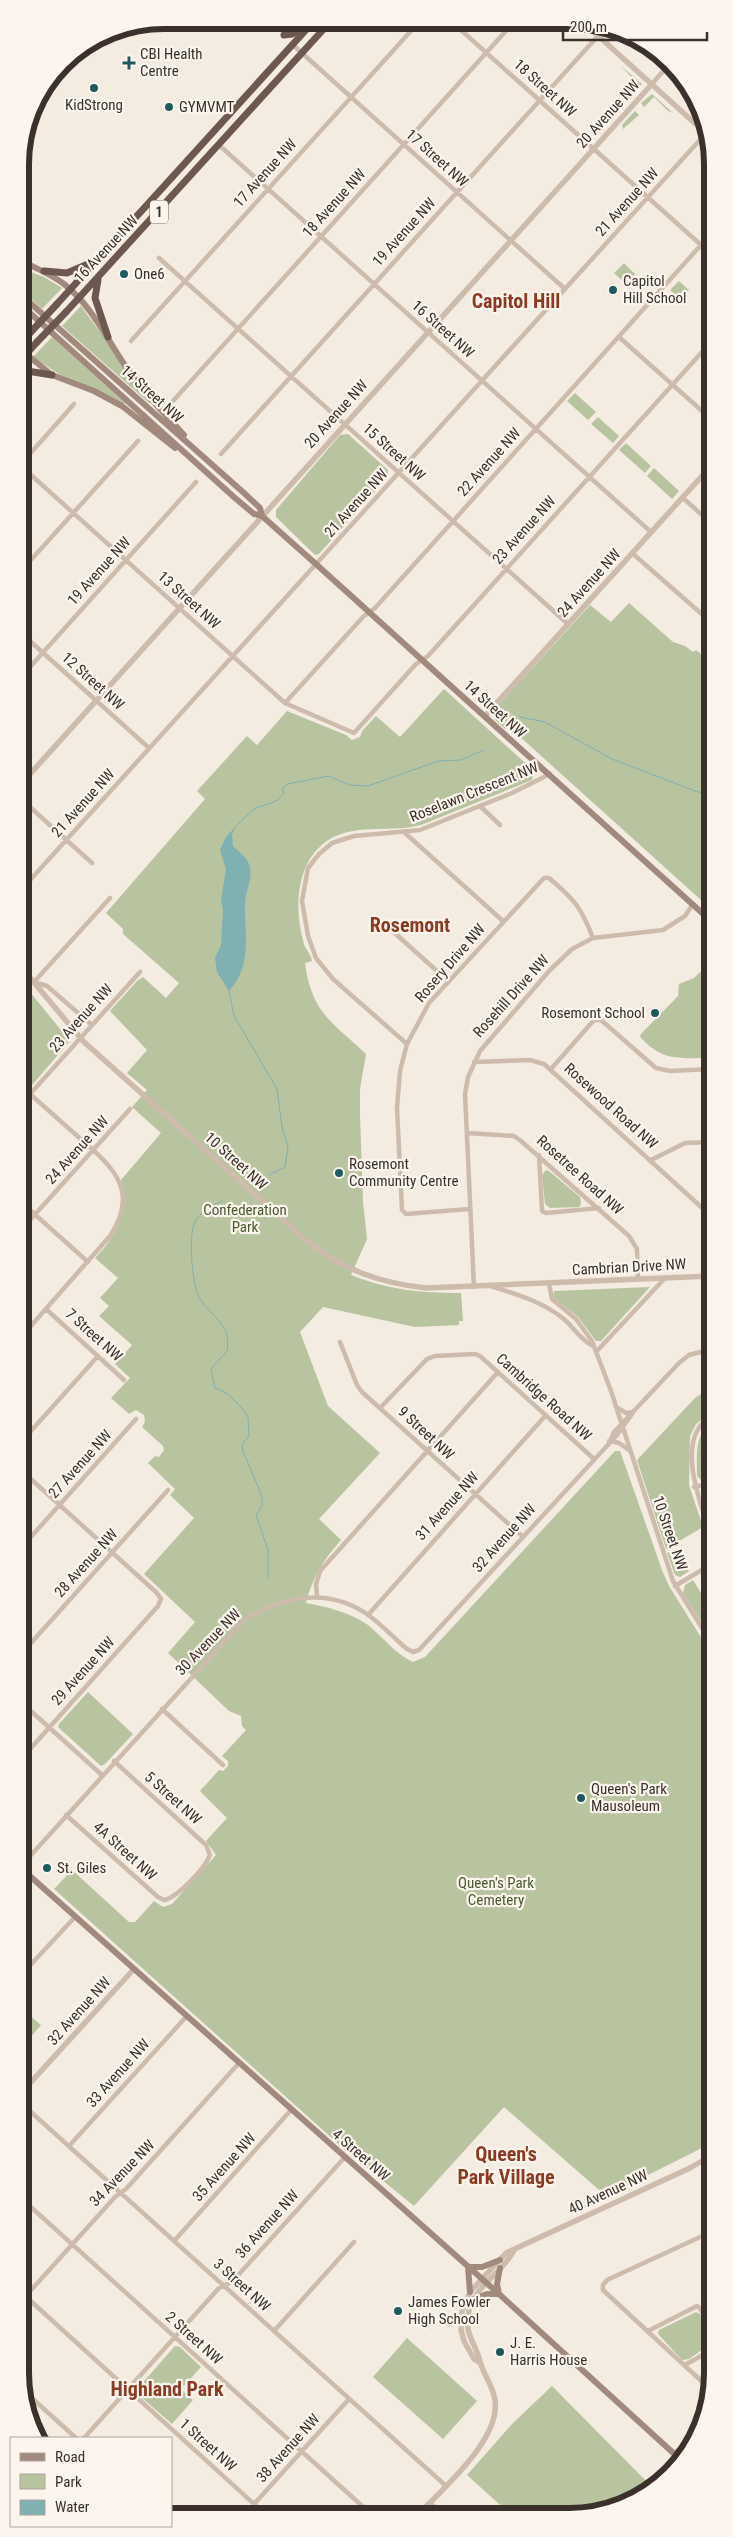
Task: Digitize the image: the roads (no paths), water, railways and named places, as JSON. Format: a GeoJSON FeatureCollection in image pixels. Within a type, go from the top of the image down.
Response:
{"type":"FeatureCollection","features":[{"type":"Feature","properties":{"kind":"highway"},"geometry":{"type":"LineString","coordinates":[[284,35],[292,34],[300,29]]}},
{"type":"Feature","properties":{"kind":"highway","name":"16 Avenue NW"},"geometry":{"type":"LineString","coordinates":[[29,334],[306,29]]}},
{"type":"Feature","properties":{"kind":"highway","name":"16 Avenue NW"},"geometry":{"type":"LineString","coordinates":[[29,349],[98,278],[323,29]]}},
{"type":"Feature","properties":{"kind":"highway"},"geometry":{"type":"LineString","coordinates":[[44,272],[67,273],[96,261]]}},
{"type":"Feature","properties":{"kind":"highway"},"geometry":{"type":"LineString","coordinates":[[98,278],[95,298],[108,337]]}},
{"type":"Feature","properties":{"kind":"highway"},"geometry":{"type":"LineString","coordinates":[[29,371],[52,375]]}},
{"type":"Feature","properties":{"kind":"main road"},"geometry":{"type":"LineString","coordinates":[[31,266],[44,272],[79,298],[108,337],[123,364],[147,395],[203,456]]}},
{"type":"Feature","properties":{"kind":"main road","name":"14 Street NW"},"geometry":{"type":"LineString","coordinates":[[29,302],[260,508],[262,516]]}},
{"type":"Feature","properties":{"kind":"main road","name":"14 Street NW"},"geometry":{"type":"LineString","coordinates":[[29,312],[254,514],[262,516],[317,565],[704,914]]}},
{"type":"Feature","properties":{"kind":"main road"},"geometry":{"type":"LineString","coordinates":[[29,360],[52,375],[114,402],[196,463]]}},
{"type":"Feature","properties":{"kind":"main road","name":"4 Street NW"},"geometry":{"type":"LineString","coordinates":[[29,1875],[133,1970],[468,2266],[674,2453]]}},
{"type":"Feature","properties":{"kind":"main road"},"geometry":{"type":"LineString","coordinates":[[470,2292],[468,2266],[482,2267],[500,2260]]}},
{"type":"Feature","properties":{"kind":"main road"},"geometry":{"type":"LineString","coordinates":[[472,2300],[487,2294],[499,2294],[497,2284],[500,2268]]}},
{"type":"Feature","properties":{"kind":"street","name":"17 Avenue NW"},"geometry":{"type":"LineString","coordinates":[[131,341],[412,29]]}},
{"type":"Feature","properties":{"kind":"street","name":"18 Street NW"},"geometry":{"type":"LineString","coordinates":[[460,29],[702,245]]}},
{"type":"Feature","properties":{"kind":"street","name":"18 Avenue NW"},"geometry":{"type":"LineString","coordinates":[[173,400],[507,29]]}},
{"type":"Feature","properties":{"kind":"street"},"geometry":{"type":"LineString","coordinates":[[592,31],[698,125]]}},
{"type":"Feature","properties":{"kind":"street","name":"19 Avenue NW"},"geometry":{"type":"LineString","coordinates":[[221,454],[601,32]]}},
{"type":"Feature","properties":{"kind":"street","name":"17 Street NW"},"geometry":{"type":"LineString","coordinates":[[293,45],[565,289]]}},
{"type":"Feature","properties":{"kind":"street","name":"20 Avenue NW"},"geometry":{"type":"LineString","coordinates":[[29,775],[665,68]]}},
{"type":"Feature","properties":{"kind":"street","name":"21 Avenue NW"},"geometry":{"type":"LineString","coordinates":[[29,881],[309,570],[317,565],[702,139]]}},
{"type":"Feature","properties":{"kind":"street","name":"16 Street NW"},"geometry":{"type":"LineString","coordinates":[[218,145],[651,532]]}},
{"type":"Feature","properties":{"kind":"street","name":"22 Avenue NW"},"geometry":{"type":"LineString","coordinates":[[285,703],[453,522],[704,242]]}},
{"type":"Feature","properties":{"kind":"street","name":"15 Street NW"},"geometry":{"type":"LineString","coordinates":[[159,258],[568,624]]}},
{"type":"Feature","properties":{"kind":"street"},"geometry":{"type":"LineString","coordinates":[[619,337],[704,413]]}},
{"type":"Feature","properties":{"kind":"street","name":"23 Avenue NW"},"geometry":{"type":"LineString","coordinates":[[354,733],[506,569],[704,349]]}},
{"type":"Feature","properties":{"kind":"street"},"geometry":{"type":"LineString","coordinates":[[29,456],[74,404]]}},
{"type":"Feature","properties":{"kind":"street"},"geometry":{"type":"LineString","coordinates":[[29,562],[138,441]]}},
{"type":"Feature","properties":{"kind":"street","name":"13 Street NW"},"geometry":{"type":"LineString","coordinates":[[29,472],[285,703],[354,733]]}},
{"type":"Feature","properties":{"kind":"street","name":"24 Avenue NW"},"geometry":{"type":"LineString","coordinates":[[485,716],[704,474]]}},
{"type":"Feature","properties":{"kind":"street","name":"19 Avenue NW"},"geometry":{"type":"LineString","coordinates":[[29,668],[196,482]]}},
{"type":"Feature","properties":{"kind":"street"},"geometry":{"type":"LineString","coordinates":[[683,498],[704,517]]}},
{"type":"Feature","properties":{"kind":"street"},"geometry":{"type":"LineString","coordinates":[[632,554],[704,616]]}},
{"type":"Feature","properties":{"kind":"street","name":"12 Street NW"},"geometry":{"type":"LineString","coordinates":[[29,640],[149,748]]}},
{"type":"Feature","properties":{"kind":"street","name":"Roselawn Crescent NW"},"geometry":{"type":"LineString","coordinates":[[407,1044],[325,970],[316,958],[308,936],[302,901],[308,868],[319,854],[332,843],[354,836],[405,833],[420,830],[539,781],[550,774]]}},
{"type":"Feature","properties":{"kind":"street"},"geometry":{"type":"LineString","coordinates":[[29,805],[92,863]]}},
{"type":"Feature","properties":{"kind":"street"},"geometry":{"type":"LineString","coordinates":[[480,806],[500,825]]}},
{"type":"Feature","properties":{"kind":"street"},"geometry":{"type":"LineString","coordinates":[[405,833],[503,921]]}},
{"type":"Feature","properties":{"kind":"street","name":"Rosery Drive NW"},"geometry":{"type":"LineString","coordinates":[[469,1209],[406,1214],[402,1210],[397,1108],[400,1071],[407,1044],[430,1003],[448,981],[544,878],[549,878],[573,898],[586,920],[593,938]]}},
{"type":"Feature","properties":{"kind":"street"},"geometry":{"type":"LineString","coordinates":[[34,982],[110,898]]}},
{"type":"Feature","properties":{"kind":"street","name":"Rosehill Drive NW"},"geometry":{"type":"LineString","coordinates":[[474,1287],[465,1094],[468,1077],[474,1062],[486,1042],[572,948],[593,938],[663,930],[685,916],[693,904]]}},
{"type":"Feature","properties":{"kind":"street"},"geometry":{"type":"LineString","coordinates":[[388,927],[448,981]]}},
{"type":"Feature","properties":{"kind":"street","name":"23 Avenue NW"},"geometry":{"type":"LineString","coordinates":[[30,1094],[140,972]]}},
{"type":"Feature","properties":{"kind":"street","name":"10 Street NW"},"geometry":{"type":"LineString","coordinates":[[29,976],[80,1038],[307,1241],[327,1256],[362,1275],[398,1285],[426,1288],[549,1284],[552,1299],[576,1319],[587,1334],[596,1352],[675,1586],[704,1631]]}},
{"type":"Feature","properties":{"kind":"street","name":"10 Street NW"},"geometry":{"type":"LineString","coordinates":[[34,982],[47,986],[92,1025]]}},
{"type":"Feature","properties":{"kind":"street"},"geometry":{"type":"LineString","coordinates":[[550,1069],[594,1020],[598,1019],[656,1068],[670,1071],[704,1069]]}},
{"type":"Feature","properties":{"kind":"street","name":"Rosewood Road NW"},"geometry":{"type":"LineString","coordinates":[[474,1062],[538,1061],[550,1069],[704,1208]]}},
{"type":"Feature","properties":{"kind":"street"},"geometry":{"type":"LineString","coordinates":[[29,1328],[114,1231],[119,1219],[122,1200],[119,1182],[105,1159],[30,1094]]}},
{"type":"Feature","properties":{"kind":"street","name":"24 Avenue NW"},"geometry":{"type":"LineString","coordinates":[[29,1222],[130,1109]]}},
{"type":"Feature","properties":{"kind":"street","name":"Rosetree Road NW"},"geometry":{"type":"LineString","coordinates":[[467,1133],[514,1136],[539,1155],[599,1208],[635,1244],[638,1255],[638,1279]]}},
{"type":"Feature","properties":{"kind":"street"},"geometry":{"type":"LineString","coordinates":[[651,1160],[685,1143],[704,1142]]}},
{"type":"Feature","properties":{"kind":"street"},"geometry":{"type":"LineString","coordinates":[[539,1155],[542,1211],[546,1213],[599,1208]]}},
{"type":"Feature","properties":{"kind":"street"},"geometry":{"type":"LineString","coordinates":[[29,1209],[88,1262]]}},
{"type":"Feature","properties":{"kind":"street","name":"Cambrian Drive NW"},"geometry":{"type":"LineString","coordinates":[[549,1284],[704,1276]]}},
{"type":"Feature","properties":{"kind":"street"},"geometry":{"type":"LineString","coordinates":[[596,1352],[665,1278]]}},
{"type":"Feature","properties":{"kind":"street","name":"10 Street NW"},"geometry":{"type":"LineString","coordinates":[[490,1286],[544,1306],[564,1320],[585,1342],[593,1346]]}},
{"type":"Feature","properties":{"kind":"street","name":"7 Street NW"},"geometry":{"type":"LineString","coordinates":[[46,1309],[124,1380]]}},
{"type":"Feature","properties":{"kind":"street","name":"9 Street NW"},"geometry":{"type":"LineString","coordinates":[[340,1342],[357,1386],[426,1451],[522,1536]]}},
{"type":"Feature","properties":{"kind":"street","name":"32 Avenue NW"},"geometry":{"type":"LineString","coordinates":[[368,1615],[407,1649],[413,1652],[425,1644],[679,1363],[689,1355],[704,1351]]}},
{"type":"Feature","properties":{"kind":"street","name":"Cambridge Road NW"},"geometry":{"type":"LineString","coordinates":[[380,1408],[420,1365],[435,1356],[475,1354],[498,1372],[593,1458]]}},
{"type":"Feature","properties":{"kind":"street"},"geometry":{"type":"LineString","coordinates":[[29,1433],[98,1356]]}},
{"type":"Feature","properties":{"kind":"street"},"geometry":{"type":"LineString","coordinates":[[368,1615],[354,1606],[317,1596],[316,1584],[320,1571],[498,1372]]}},
{"type":"Feature","properties":{"kind":"street"},"geometry":{"type":"LineString","coordinates":[[616,1407],[626,1413],[633,1413]]}},
{"type":"Feature","properties":{"kind":"street","name":"31 Avenue NW"},"geometry":{"type":"LineString","coordinates":[[368,1615],[546,1415]]}},
{"type":"Feature","properties":{"kind":"street","name":"27 Avenue NW"},"geometry":{"type":"LineString","coordinates":[[29,1539],[136,1419]]}},
{"type":"Feature","properties":{"kind":"street"},"geometry":{"type":"LineString","coordinates":[[704,1421],[698,1425],[693,1438],[694,1487],[704,1516]]}},
{"type":"Feature","properties":{"kind":"street"},"geometry":{"type":"LineString","coordinates":[[610,1440],[619,1443],[630,1451]]}},
{"type":"Feature","properties":{"kind":"street"},"geometry":{"type":"LineString","coordinates":[[29,1477],[112,1552]]}},
{"type":"Feature","properties":{"kind":"street"},"geometry":{"type":"LineString","coordinates":[[694,1487],[704,1485]]}},
{"type":"Feature","properties":{"kind":"street","name":"28 Avenue NW"},"geometry":{"type":"LineString","coordinates":[[29,1645],[168,1490]]}},
{"type":"Feature","properties":{"kind":"street","name":"29 Avenue NW"},"geometry":{"type":"LineString","coordinates":[[29,1750],[158,1606],[161,1599],[157,1593],[112,1552]]}},
{"type":"Feature","properties":{"kind":"street"},"geometry":{"type":"LineString","coordinates":[[675,1586],[704,1569]]}},
{"type":"Feature","properties":{"kind":"street","name":"30 Avenue NW"},"geometry":{"type":"LineString","coordinates":[[29,1857],[244,1620],[275,1603],[317,1596]]}},
{"type":"Feature","properties":{"kind":"street"},"geometry":{"type":"LineString","coordinates":[[29,1708],[102,1775]]}},
{"type":"Feature","properties":{"kind":"street"},"geometry":{"type":"LineString","coordinates":[[162,1709],[223,1765]]}},
{"type":"Feature","properties":{"kind":"street","name":"5 Street NW"},"geometry":{"type":"LineString","coordinates":[[114,1762],[206,1845],[210,1855],[205,1864],[170,1899]]}},
{"type":"Feature","properties":{"kind":"street","name":"4A Street NW"},"geometry":{"type":"LineString","coordinates":[[66,1815],[158,1897],[164,1900],[170,1899]]}},
{"type":"Feature","properties":{"kind":"street"},"geometry":{"type":"LineString","coordinates":[[29,1966],[75,1917]]}},
{"type":"Feature","properties":{"kind":"street","name":"32 Avenue NW"},"geometry":{"type":"LineString","coordinates":[[29,2084],[133,1970]]}},
{"type":"Feature","properties":{"kind":"street","name":"33 Avenue NW"},"geometry":{"type":"LineString","coordinates":[[69,2146],[186,2016]]}},
{"type":"Feature","properties":{"kind":"street","name":"34 Avenue NW"},"geometry":{"type":"LineString","coordinates":[[29,2291],[239,2063]]}},
{"type":"Feature","properties":{"kind":"street","name":"3 Street NW"},"geometry":{"type":"LineString","coordinates":[[29,2110],[445,2485]]}},
{"type":"Feature","properties":{"kind":"street","name":"35 Avenue NW"},"geometry":{"type":"LineString","coordinates":[[174,2240],[291,2110]]}},
{"type":"Feature","properties":{"kind":"street","name":"36 Avenue NW"},"geometry":{"type":"LineString","coordinates":[[85,2437],[219,2288],[232,2282],[345,2157]]}},
{"type":"Feature","properties":{"kind":"street","name":"40 Avenue NW"},"geometry":{"type":"LineString","coordinates":[[425,2508],[485,2442],[493,2424],[496,2411],[494,2394],[467,2330],[467,2317],[472,2300],[500,2260],[506,2253],[681,2172],[704,2159]]}},
{"type":"Feature","properties":{"kind":"street","name":"2 Street NW"},"geometry":{"type":"LineString","coordinates":[[29,2205],[364,2508]]}},
{"type":"Feature","properties":{"kind":"street"},"geometry":{"type":"LineString","coordinates":[[704,2235],[607,2280],[603,2285],[603,2290],[704,2383]]}},
{"type":"Feature","properties":{"kind":"street"},"geometry":{"type":"LineString","coordinates":[[274,2331],[354,2242]]}},
{"type":"Feature","properties":{"kind":"street","name":"40 Avenue NW"},"geometry":{"type":"LineString","coordinates":[[479,2362],[474,2360],[461,2330],[462,2311],[470,2292],[500,2268],[514,2250]]}},
{"type":"Feature","properties":{"kind":"street","name":"1 Street NW"},"geometry":{"type":"LineString","coordinates":[[29,2302],[128,2389],[258,2508]]}},
{"type":"Feature","properties":{"kind":"street"},"geometry":{"type":"LineString","coordinates":[[648,2331],[697,2306],[704,2316]]}},
{"type":"Feature","properties":{"kind":"street"},"geometry":{"type":"LineString","coordinates":[[685,2365],[704,2354]]}},
{"type":"Feature","properties":{"kind":"street"},"geometry":{"type":"LineString","coordinates":[[31,2397],[75,2437]]}},
{"type":"Feature","properties":{"kind":"street","name":"38 Avenue NW"},"geometry":{"type":"LineString","coordinates":[[250,2508],[349,2399]]}},
{"type":"Feature","properties":{"kind":"street"},"geometry":{"type":"LineString","coordinates":[[674,2453],[681,2448]]}},
{"type":"Feature","properties":{"kind":"street"},"geometry":{"type":"LineString","coordinates":[[430,2503],[436,2508]]}},
{"type":"Feature","properties":{"kind":"water"},"geometry":{"type":"Polygon","coordinates":[[[237,825],[232,834],[233,846],[247,861],[251,872],[245,901],[246,951],[241,972],[229,991],[217,972],[215,958],[221,945],[223,910],[221,900],[226,869],[220,850],[226,837],[237,825]]]}},
{"type":"Feature","properties":{"kind":"waterway"},"geometry":{"type":"LineString","coordinates":[[520,717],[545,722],[612,759],[704,794]]}},
{"type":"Feature","properties":{"kind":"waterway"},"geometry":{"type":"LineString","coordinates":[[237,825],[256,808],[278,800],[284,793],[282,788],[288,784],[328,776],[350,785],[368,786],[438,761],[461,760],[484,750]]}},
{"type":"Feature","properties":{"kind":"waterway"},"geometry":{"type":"LineString","coordinates":[[229,991],[234,1016],[277,1089],[282,1127],[288,1147],[285,1167],[269,1175]]}},
{"type":"Feature","properties":{"kind":"waterway"},"geometry":{"type":"LineString","coordinates":[[222,1201],[206,1210],[195,1222],[191,1247],[193,1269],[198,1295],[223,1326],[228,1341],[227,1351],[211,1369],[215,1388],[228,1394],[248,1417],[249,1436],[242,1445],[262,1496],[262,1506],[256,1515],[268,1550],[268,1578]]}},
{"type":"Feature","properties":{"kind":"place","name":"CBI Health Centre"},"geometry":{"type":"Point","coordinates":[129,63]}},
{"type":"Feature","properties":{"kind":"place","name":"KidStrong"},"geometry":{"type":"Point","coordinates":[94,88]}},
{"type":"Feature","properties":{"kind":"place","name":"GYMVMT"},"geometry":{"type":"Point","coordinates":[169,107]}},
{"type":"Feature","properties":{"kind":"place","name":"One6"},"geometry":{"type":"Point","coordinates":[124,274]}},
{"type":"Feature","properties":{"kind":"place","name":"Capitol Hill School"},"geometry":{"type":"Point","coordinates":[613,290]}},
{"type":"Feature","properties":{"kind":"place","name":"Rosemont School"},"geometry":{"type":"Point","coordinates":[655,1013]}},
{"type":"Feature","properties":{"kind":"place","name":"Rosemont Community Centre"},"geometry":{"type":"Point","coordinates":[339,1173]}},
{"type":"Feature","properties":{"kind":"place","name":"Queen's Park Mausoleum"},"geometry":{"type":"Point","coordinates":[581,1798]}},
{"type":"Feature","properties":{"kind":"place","name":"St. Giles"},"geometry":{"type":"Point","coordinates":[47,1868]}},
{"type":"Feature","properties":{"kind":"place","name":"James Fowler High School"},"geometry":{"type":"Point","coordinates":[398,2311]}},
{"type":"Feature","properties":{"kind":"place","name":"J. E. Harris House"},"geometry":{"type":"Point","coordinates":[500,2352]}},
{"type":"Feature","properties":{"kind":"district","name":"Capitol Hill"},"geometry":{"type":"Point","coordinates":[516,301]}},
{"type":"Feature","properties":{"kind":"district","name":"Rosemont"},"geometry":{"type":"Point","coordinates":[410,925]}},
{"type":"Feature","properties":{"kind":"district","name":"Queen's Park Village"},"geometry":{"type":"Point","coordinates":[506,2166]}},
{"type":"Feature","properties":{"kind":"district","name":"Highland Park"},"geometry":{"type":"Point","coordinates":[167,2389]}},
{"type":"Feature","properties":{"kind":"park label","name":"Confederation Park"},"geometry":{"type":"Point","coordinates":[245,1218]}},
{"type":"Feature","properties":{"kind":"park label","name":"Queen's Park Cemetery"},"geometry":{"type":"Point","coordinates":[496,1892]}}]}
